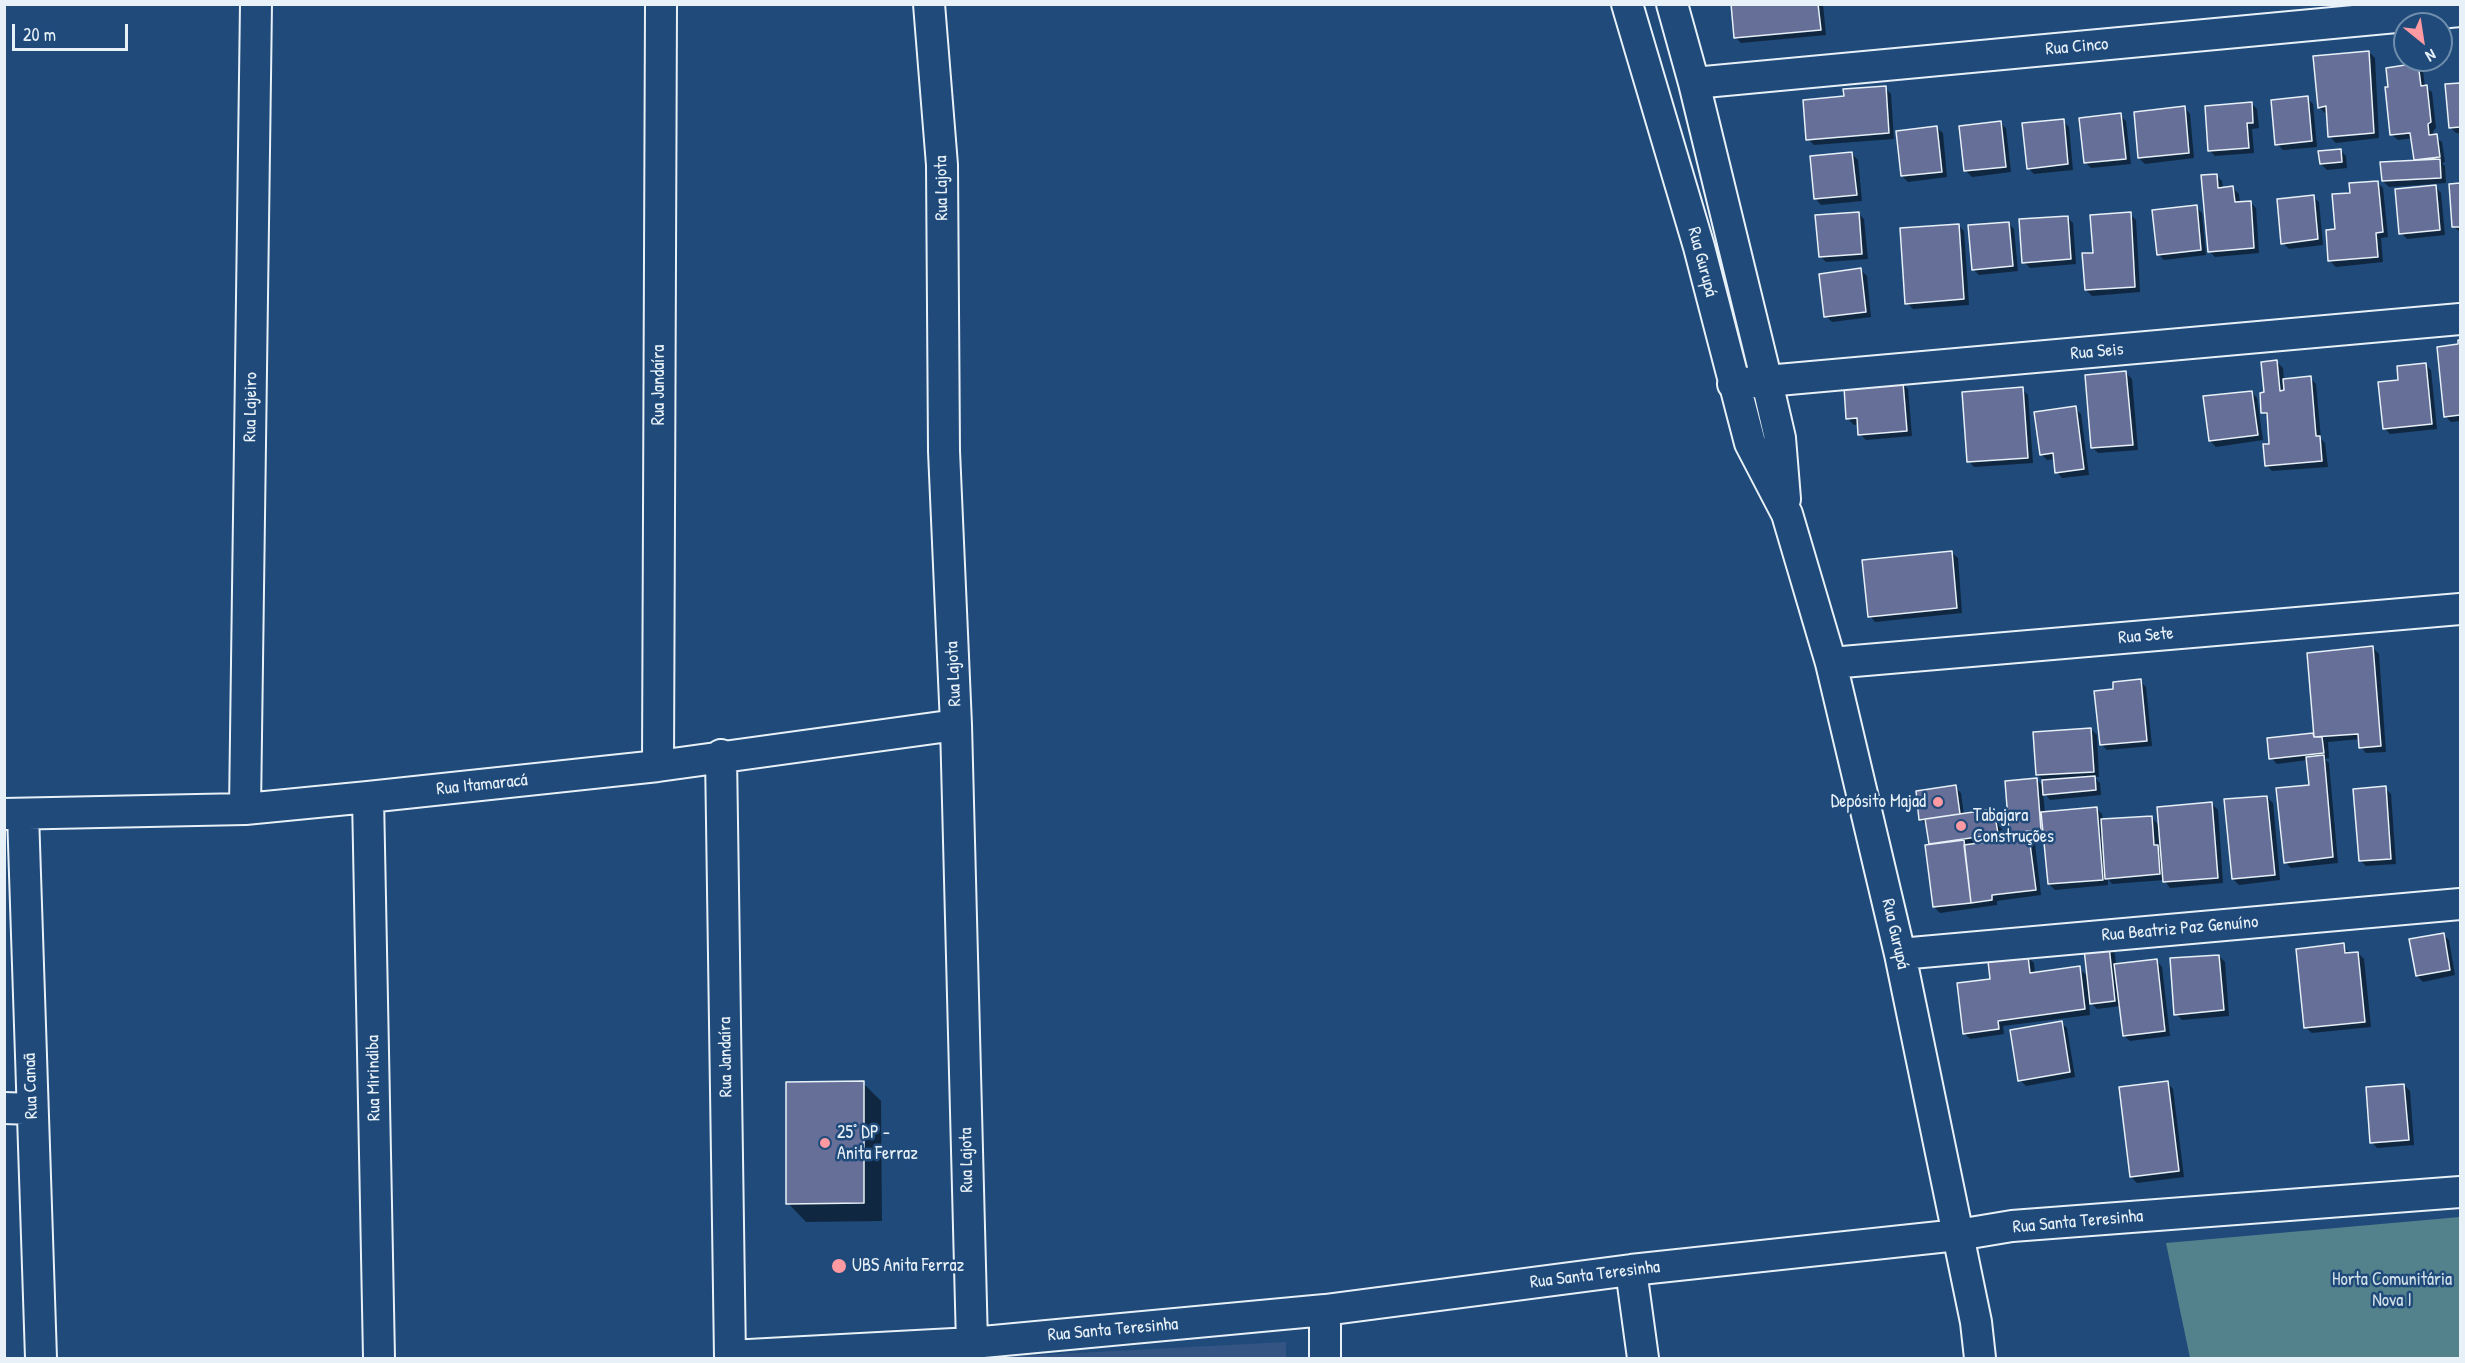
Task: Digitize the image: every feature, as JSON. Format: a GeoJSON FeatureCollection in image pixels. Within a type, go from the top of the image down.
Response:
{"type":"FeatureCollection","features":[{"type":"Feature","properties":{"kind":"street","name":"Rua Lajeiro"},"geometry":{"type":"LineString","coordinates":[[245,808],[256,4]]}},
{"type":"Feature","properties":{"kind":"street","name":"Rua Jandaíra"},"geometry":{"type":"LineString","coordinates":[[658,766],[661,4]]}},
{"type":"Feature","properties":{"kind":"street","name":"Rua Lajota"},"geometry":{"type":"LineString","coordinates":[[929,4],[942,165],[944,451],[956,725],[972,1343]]}},
{"type":"Feature","properties":{"kind":"street","name":"Rua Gurupá"},"geometry":{"type":"LineString","coordinates":[[1628,4],[1699,247],[1750,444],[1787,514],[1832,663],[1900,954],[1976,1322],[1980,1359]]}},
{"type":"Feature","properties":{"kind":"street","name":"Rua Gurupá"},"geometry":{"type":"LineString","coordinates":[[1672,4],[1694,83],[1780,438],[1787,514]]}},
{"type":"Feature","properties":{"kind":"street","name":"Rua Cinco"},"geometry":{"type":"LineString","coordinates":[[1694,83],[2460,11]]}},
{"type":"Feature","properties":{"kind":"street","name":"Rua Seis"},"geometry":{"type":"LineString","coordinates":[[1733,384],[2460,319]]}},
{"type":"Feature","properties":{"kind":"street","name":"Rua Sete"},"geometry":{"type":"LineString","coordinates":[[1832,663],[2460,609]]}},
{"type":"Feature","properties":{"kind":"street","name":"Rua Itamaracá"},"geometry":{"type":"LineString","coordinates":[[14,814],[245,808],[368,797],[658,766],[721,755],[956,725]]}},
{"type":"Feature","properties":{"kind":"street","name":"Rua Jandaíra"},"geometry":{"type":"LineString","coordinates":[[721,755],[730,1358]]}},
{"type":"Feature","properties":{"kind":"street","name":"Rua Mirindiba"},"geometry":{"type":"LineString","coordinates":[[368,797],[379,1359]]}},
{"type":"Feature","properties":{"kind":"street","name":"Rua Canaã"},"geometry":{"type":"LineString","coordinates":[[14,814],[18,1108],[41,1359]]}},
{"type":"Feature","properties":{"kind":"street","name":"Rua Beatriz Paz Genuíno"},"geometry":{"type":"LineString","coordinates":[[1900,954],[2460,904]]}},
{"type":"Feature","properties":{"kind":"street","name":"Rua Santa Teresinha"},"geometry":{"type":"LineString","coordinates":[[730,1358],[972,1343],[1325,1310],[1631,1270],[1958,1235],[2012,1226],[2460,1192]]}},
{"type":"Feature","properties":{"kind":"street"},"geometry":{"type":"LineString","coordinates":[[1631,1270],[1643,1359]]}},
{"type":"Feature","properties":{"kind":"street"},"geometry":{"type":"LineString","coordinates":[[1325,1310],[1325,1359]]}},
{"type":"Feature","properties":{"kind":"shaded area"},"geometry":{"type":"Polygon","coordinates":[[[1286,1342],[1286,1358],[980,1358],[1286,1342]]]}},
{"type":"Feature","properties":{"kind":"green space","name":"Horta Comunitária Nova I"},"geometry":{"type":"Polygon","coordinates":[[[2460,1217],[2460,1358],[2190,1358],[2166,1243],[2460,1217]]]}},
{"type":"Feature","properties":{"kind":"building"},"geometry":{"type":"Polygon","coordinates":[[[1731,4],[1818,4],[1821,30],[1734,38],[1731,4]]]}},
{"type":"Feature","properties":{"kind":"building"},"geometry":{"type":"Polygon","coordinates":[[[2369,51],[2374,133],[2328,137],[2326,106],[2318,108],[2313,56],[2369,51]]]}},
{"type":"Feature","properties":{"kind":"building"},"geometry":{"type":"Polygon","coordinates":[[[2393,67],[2393,72],[2419,72],[2421,86],[2427,85],[2431,122],[2428,124],[2429,135],[2437,134],[2440,157],[2414,160],[2410,133],[2390,135],[2385,87],[2388,87],[2386,68],[2393,67]]]}},
{"type":"Feature","properties":{"kind":"building"},"geometry":{"type":"Polygon","coordinates":[[[2460,83],[2460,127],[2449,128],[2445,84],[2460,83]]]}},
{"type":"Feature","properties":{"kind":"building"},"geometry":{"type":"Polygon","coordinates":[[[1886,86],[1889,133],[1806,140],[1803,100],[1844,96],[1843,89],[1886,86]]]}},
{"type":"Feature","properties":{"kind":"building"},"geometry":{"type":"Polygon","coordinates":[[[2308,96],[2312,141],[2275,145],[2271,100],[2308,96]]]}},
{"type":"Feature","properties":{"kind":"building"},"geometry":{"type":"Polygon","coordinates":[[[2252,102],[2253,123],[2247,123],[2249,148],[2208,151],[2205,106],[2252,102]]]}},
{"type":"Feature","properties":{"kind":"building"},"geometry":{"type":"Polygon","coordinates":[[[2185,106],[2189,153],[2138,158],[2134,112],[2185,106]]]}},
{"type":"Feature","properties":{"kind":"building"},"geometry":{"type":"Polygon","coordinates":[[[2121,113],[2126,159],[2084,163],[2079,118],[2121,113]]]}},
{"type":"Feature","properties":{"kind":"building"},"geometry":{"type":"Polygon","coordinates":[[[2064,119],[2068,164],[2027,169],[2022,123],[2064,119]]]}},
{"type":"Feature","properties":{"kind":"building"},"geometry":{"type":"Polygon","coordinates":[[[2001,121],[2006,167],[1964,171],[1959,126],[2001,121]]]}},
{"type":"Feature","properties":{"kind":"building"},"geometry":{"type":"Polygon","coordinates":[[[1937,126],[1942,172],[1901,176],[1896,131],[1937,126]]]}},
{"type":"Feature","properties":{"kind":"building"},"geometry":{"type":"Polygon","coordinates":[[[2341,149],[2342,162],[2320,164],[2318,151],[2341,149]]]}},
{"type":"Feature","properties":{"kind":"building"},"geometry":{"type":"Polygon","coordinates":[[[1852,152],[1857,195],[1814,199],[1810,156],[1852,152]]]}},
{"type":"Feature","properties":{"kind":"building"},"geometry":{"type":"Polygon","coordinates":[[[2440,159],[2441,178],[2382,181],[2380,162],[2440,159]]]}},
{"type":"Feature","properties":{"kind":"building"},"geometry":{"type":"Polygon","coordinates":[[[2217,174],[2218,188],[2233,186],[2235,202],[2251,201],[2254,248],[2208,252],[2201,175],[2217,174]]]}},
{"type":"Feature","properties":{"kind":"building"},"geometry":{"type":"Polygon","coordinates":[[[2378,181],[2383,232],[2376,233],[2378,257],[2328,261],[2326,230],[2335,229],[2332,194],[2350,193],[2349,183],[2378,181]]]}},
{"type":"Feature","properties":{"kind":"building"},"geometry":{"type":"Polygon","coordinates":[[[2460,183],[2460,227],[2452,227],[2449,184],[2460,183]]]}},
{"type":"Feature","properties":{"kind":"building"},"geometry":{"type":"Polygon","coordinates":[[[2436,185],[2440,230],[2399,234],[2395,189],[2436,185]]]}},
{"type":"Feature","properties":{"kind":"building"},"geometry":{"type":"Polygon","coordinates":[[[2314,195],[2318,239],[2281,244],[2277,199],[2314,195]]]}},
{"type":"Feature","properties":{"kind":"building"},"geometry":{"type":"Polygon","coordinates":[[[2197,205],[2201,250],[2157,255],[2152,210],[2197,205]]]}},
{"type":"Feature","properties":{"kind":"building"},"geometry":{"type":"Polygon","coordinates":[[[1859,212],[1862,254],[1819,257],[1815,215],[1859,212]]]}},
{"type":"Feature","properties":{"kind":"building"},"geometry":{"type":"Polygon","coordinates":[[[2131,212],[2135,287],[2085,290],[2082,253],[2093,253],[2090,215],[2131,212]]]}},
{"type":"Feature","properties":{"kind":"building"},"geometry":{"type":"Polygon","coordinates":[[[2068,216],[2071,259],[2022,263],[2019,219],[2068,216]]]}},
{"type":"Feature","properties":{"kind":"building"},"geometry":{"type":"Polygon","coordinates":[[[2009,222],[2013,266],[1972,270],[1968,225],[2009,222]]]}},
{"type":"Feature","properties":{"kind":"building"},"geometry":{"type":"Polygon","coordinates":[[[1959,224],[1964,299],[1905,304],[1900,228],[1959,224]]]}},
{"type":"Feature","properties":{"kind":"building"},"geometry":{"type":"Polygon","coordinates":[[[1861,268],[1866,312],[1824,317],[1819,274],[1861,268]]]}},
{"type":"Feature","properties":{"kind":"building"},"geometry":{"type":"Polygon","coordinates":[[[2460,340],[2460,415],[2444,417],[2437,347],[2458,344],[2460,340]]]}},
{"type":"Feature","properties":{"kind":"building"},"geometry":{"type":"Polygon","coordinates":[[[2277,360],[2280,391],[2284,390],[2283,379],[2311,376],[2316,436],[2320,436],[2322,461],[2265,466],[2263,444],[2269,444],[2267,413],[2261,413],[2260,393],[2264,392],[2261,362],[2277,360]]]}},
{"type":"Feature","properties":{"kind":"building"},"geometry":{"type":"Polygon","coordinates":[[[2426,363],[2432,424],[2383,429],[2378,382],[2398,380],[2397,366],[2426,363]]]}},
{"type":"Feature","properties":{"kind":"building"},"geometry":{"type":"Polygon","coordinates":[[[2126,371],[2133,445],[2091,448],[2085,375],[2126,371]]]}},
{"type":"Feature","properties":{"kind":"building"},"geometry":{"type":"Polygon","coordinates":[[[1903,382],[1907,431],[1858,435],[1857,418],[1846,419],[1844,387],[1903,382]]]}},
{"type":"Feature","properties":{"kind":"building"},"geometry":{"type":"Polygon","coordinates":[[[2023,387],[2028,458],[1967,462],[1962,392],[2023,387]]]}},
{"type":"Feature","properties":{"kind":"building"},"geometry":{"type":"Polygon","coordinates":[[[2252,391],[2258,435],[2209,441],[2203,396],[2252,391]]]}},
{"type":"Feature","properties":{"kind":"building"},"geometry":{"type":"Polygon","coordinates":[[[2076,406],[2084,469],[2055,473],[2053,453],[2040,455],[2034,412],[2076,406]]]}},
{"type":"Feature","properties":{"kind":"building"},"geometry":{"type":"Polygon","coordinates":[[[1952,551],[1957,608],[1868,617],[1862,560],[1952,551]]]}},
{"type":"Feature","properties":{"kind":"building"},"geometry":{"type":"Polygon","coordinates":[[[2373,646],[2381,746],[2359,748],[2358,734],[2314,737],[2307,653],[2373,646]]]}},
{"type":"Feature","properties":{"kind":"building"},"geometry":{"type":"Polygon","coordinates":[[[2141,679],[2147,741],[2100,745],[2094,691],[2113,689],[2113,682],[2141,679]]]}},
{"type":"Feature","properties":{"kind":"building"},"geometry":{"type":"Polygon","coordinates":[[[2091,728],[2094,772],[2036,775],[2033,732],[2091,728]]]}},
{"type":"Feature","properties":{"kind":"building"},"geometry":{"type":"Polygon","coordinates":[[[2313,733],[2314,737],[2322,737],[2324,753],[2269,759],[2267,738],[2313,733]]]}},
{"type":"Feature","properties":{"kind":"building"},"geometry":{"type":"Polygon","coordinates":[[[2324,755],[2333,857],[2284,863],[2276,788],[2309,785],[2306,757],[2324,755]]]}},
{"type":"Feature","properties":{"kind":"building"},"geometry":{"type":"Polygon","coordinates":[[[2095,776],[2096,790],[2043,795],[2042,780],[2095,776]]]}},
{"type":"Feature","properties":{"kind":"building"},"geometry":{"type":"Polygon","coordinates":[[[2037,778],[2041,830],[2009,833],[2005,781],[2037,778]]]}},
{"type":"Feature","properties":{"kind":"building","name":"Depósito Majad"},"geometry":{"type":"Polygon","coordinates":[[[1956,785],[1960,814],[1919,820],[1916,791],[1956,785]]]}},
{"type":"Feature","properties":{"kind":"building"},"geometry":{"type":"Polygon","coordinates":[[[2386,786],[2391,859],[2359,861],[2353,789],[2386,786]]]}},
{"type":"Feature","properties":{"kind":"building"},"geometry":{"type":"Polygon","coordinates":[[[2267,796],[2275,875],[2232,879],[2224,799],[2267,796]]]}},
{"type":"Feature","properties":{"kind":"building"},"geometry":{"type":"Polygon","coordinates":[[[2212,802],[2218,878],[2163,882],[2157,807],[2212,802]]]}},
{"type":"Feature","properties":{"kind":"building"},"geometry":{"type":"Polygon","coordinates":[[[2097,807],[2103,880],[2048,884],[2041,812],[2097,807]]]}},
{"type":"Feature","properties":{"kind":"building","name":"Tabajara Construções"},"geometry":{"type":"Polygon","coordinates":[[[1994,809],[1998,834],[1929,844],[1925,819],[1994,809]]]}},
{"type":"Feature","properties":{"kind":"building"},"geometry":{"type":"Polygon","coordinates":[[[2152,816],[2154,845],[2158,845],[2160,874],[2105,879],[2101,819],[2152,816]]]}},
{"type":"Feature","properties":{"kind":"building"},"geometry":{"type":"Polygon","coordinates":[[[2029,836],[2036,890],[1992,895],[1992,900],[1971,903],[1964,845],[2029,836]]]}},
{"type":"Feature","properties":{"kind":"building"},"geometry":{"type":"Polygon","coordinates":[[[1964,840],[1971,903],[1933,907],[1925,845],[1964,840]]]}},
{"type":"Feature","properties":{"kind":"building"},"geometry":{"type":"Polygon","coordinates":[[[2444,933],[2450,970],[2416,976],[2409,939],[2444,933]]]}},
{"type":"Feature","properties":{"kind":"building"},"geometry":{"type":"Polygon","coordinates":[[[2344,943],[2345,953],[2358,952],[2365,1022],[2304,1028],[2296,949],[2344,943]]]}},
{"type":"Feature","properties":{"kind":"building"},"geometry":{"type":"Polygon","coordinates":[[[2109,946],[2115,1001],[2090,1004],[2084,949],[2109,946]]]}},
{"type":"Feature","properties":{"kind":"building"},"geometry":{"type":"Polygon","coordinates":[[[2219,955],[2224,1010],[2174,1015],[2170,958],[2219,955]]]}},
{"type":"Feature","properties":{"kind":"building"},"geometry":{"type":"Polygon","coordinates":[[[2028,956],[2030,973],[2080,966],[2085,1009],[1998,1021],[1999,1029],[1963,1034],[1957,983],[1990,979],[1988,961],[2028,956]]]}},
{"type":"Feature","properties":{"kind":"building"},"geometry":{"type":"Polygon","coordinates":[[[2157,959],[2165,1031],[2123,1036],[2114,964],[2157,959]]]}},
{"type":"Feature","properties":{"kind":"building"},"geometry":{"type":"Polygon","coordinates":[[[2062,1021],[2070,1072],[2018,1081],[2010,1030],[2062,1021]]]}},
{"type":"Feature","properties":{"kind":"building","name":"25° DP - Anita Ferraz"},"geometry":{"type":"Polygon","coordinates":[[[864,1081],[864,1203],[786,1204],[786,1082],[864,1081]]]}},
{"type":"Feature","properties":{"kind":"building"},"geometry":{"type":"Polygon","coordinates":[[[2168,1081],[2179,1171],[2130,1177],[2119,1087],[2168,1081]]]}},
{"type":"Feature","properties":{"kind":"building"},"geometry":{"type":"Polygon","coordinates":[[[2404,1084],[2409,1140],[2370,1143],[2366,1087],[2404,1084]]]}},
{"type":"Feature","properties":{"kind":"place","name":"Depósito Majad"},"geometry":{"type":"Point","coordinates":[1938,802]}},
{"type":"Feature","properties":{"kind":"place","name":"Tabajara Construções"},"geometry":{"type":"Point","coordinates":[1961,826]}},
{"type":"Feature","properties":{"kind":"place","name":"25° DP - Anita Ferraz"},"geometry":{"type":"Point","coordinates":[825,1143]}},
{"type":"Feature","properties":{"kind":"place","name":"UBS Anita Ferraz"},"geometry":{"type":"Point","coordinates":[839,1266]}}]}
